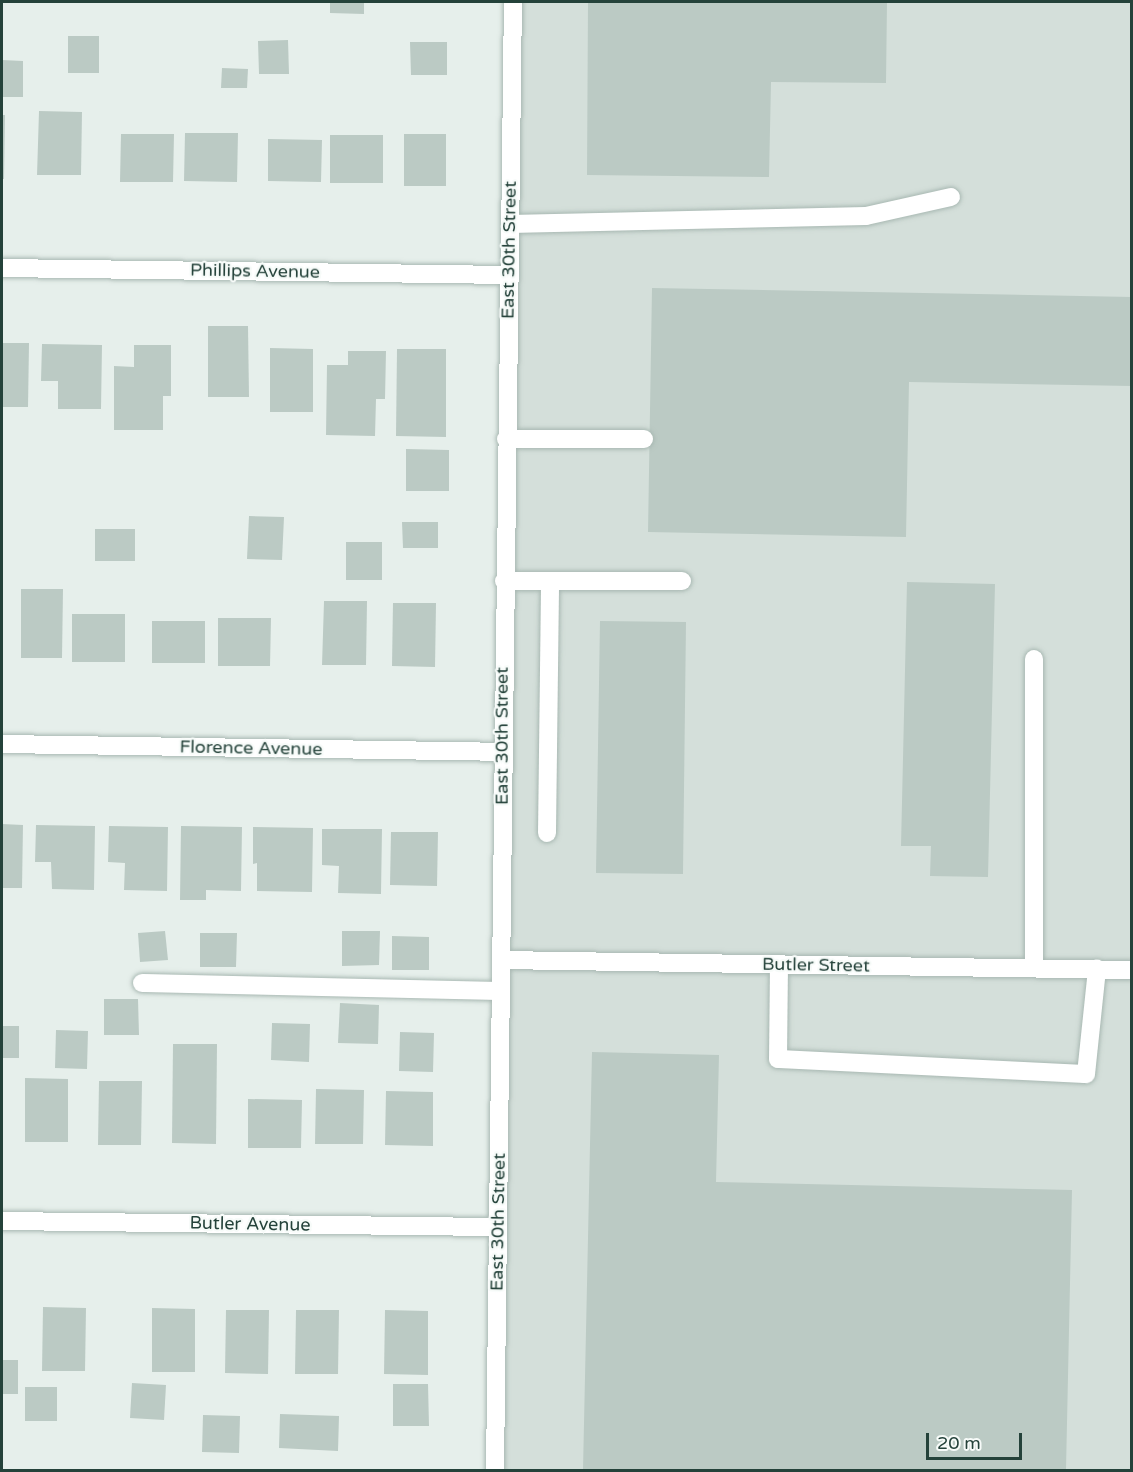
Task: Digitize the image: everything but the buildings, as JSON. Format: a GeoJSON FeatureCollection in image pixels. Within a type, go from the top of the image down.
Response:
{"type":"FeatureCollection","features":[{"type":"Feature","properties":{"kind":"street","name":"East 30th Street"},"geometry":{"type":"LineString","coordinates":[[495,1470],[501,991],[501,752],[513,2]]}},
{"type":"Feature","properties":{"kind":"street"},"geometry":{"type":"LineString","coordinates":[[510,224],[866,216],[951,197]]}},
{"type":"Feature","properties":{"kind":"street","name":"Phillips Avenue"},"geometry":{"type":"LineString","coordinates":[[2,268],[508,275]]}},
{"type":"Feature","properties":{"kind":"street"},"geometry":{"type":"LineString","coordinates":[[506,439],[644,439]]}},
{"type":"Feature","properties":{"kind":"street"},"geometry":{"type":"LineString","coordinates":[[504,581],[682,581]]}},
{"type":"Feature","properties":{"kind":"street"},"geometry":{"type":"LineString","coordinates":[[547,833],[550,581]]}},
{"type":"Feature","properties":{"kind":"street"},"geometry":{"type":"LineString","coordinates":[[1034,659],[1034,968]]}},
{"type":"Feature","properties":{"kind":"street","name":"Florence Avenue"},"geometry":{"type":"LineString","coordinates":[[2,744],[501,752]]}},
{"type":"Feature","properties":{"kind":"street","name":"Butler Street"},"geometry":{"type":"LineString","coordinates":[[501,960],[1131,970]]}},
{"type":"Feature","properties":{"kind":"street"},"geometry":{"type":"LineString","coordinates":[[778,964],[778,1059],[1086,1074],[1097,969]]}},
{"type":"Feature","properties":{"kind":"street"},"geometry":{"type":"LineString","coordinates":[[142,983],[501,991]]}},
{"type":"Feature","properties":{"kind":"street","name":"Butler Avenue"},"geometry":{"type":"LineString","coordinates":[[2,1221],[498,1227]]}},
{"type":"Feature","properties":{"kind":"shaded area"},"geometry":{"type":"Polygon","coordinates":[[[509,2],[1131,2],[1131,1470],[487,1470],[509,2]]]}}]}
